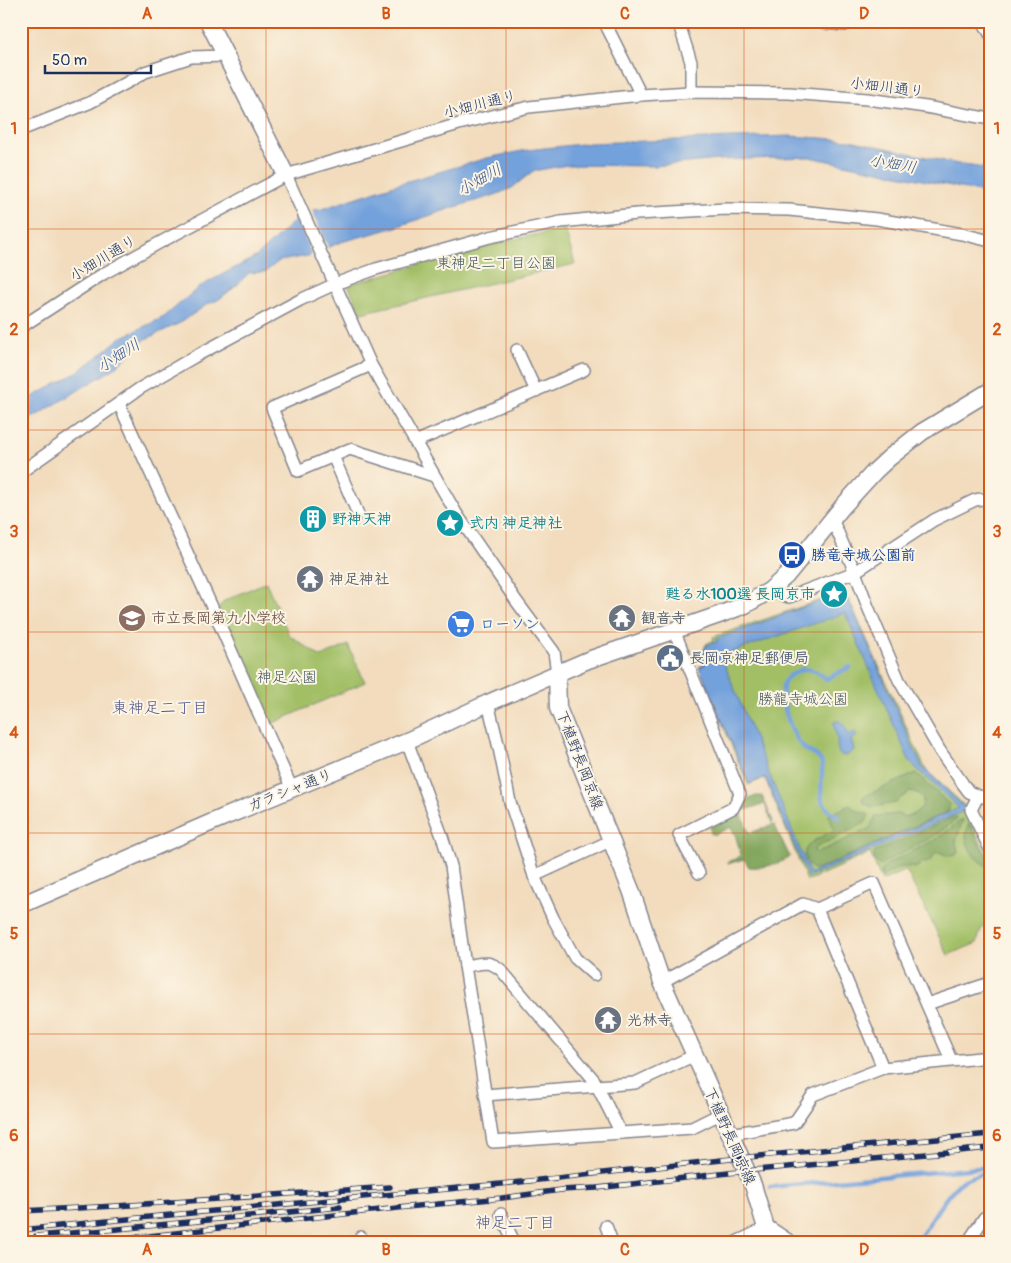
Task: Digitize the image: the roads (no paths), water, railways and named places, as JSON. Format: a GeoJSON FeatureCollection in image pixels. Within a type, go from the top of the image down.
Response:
{"type":"FeatureCollection","features":[{"type":"Feature","properties":{"kind":"main road"},"geometry":{"type":"LineString","coordinates":[[208,21],[286,175]]}},
{"type":"Feature","properties":{"kind":"main road"},"geometry":{"type":"LineString","coordinates":[[557,673],[588,660],[745,605],[769,591],[792,569],[843,506],[874,472],[897,451],[922,432],[990,391]]}},
{"type":"Feature","properties":{"kind":"main road","name":"ガラシャ通り"},"geometry":{"type":"LineString","coordinates":[[21,905],[172,839],[407,741],[557,673]]}},
{"type":"Feature","properties":{"kind":"main road","name":"下植野長岡京線"},"geometry":{"type":"LineString","coordinates":[[557,673],[558,708],[631,890],[662,982],[753,1185],[766,1228]]}},
{"type":"Feature","properties":{"kind":"main road"},"geometry":{"type":"LineString","coordinates":[[766,1228],[787,1242]]}},
{"type":"Feature","properties":{"kind":"street"},"geometry":{"type":"LineString","coordinates":[[604,21],[642,95]]}},
{"type":"Feature","properties":{"kind":"street"},"geometry":{"type":"LineString","coordinates":[[678,21],[692,62],[691,92]]}},
{"type":"Feature","properties":{"kind":"street"},"geometry":{"type":"LineString","coordinates":[[822,21],[823,23],[845,24],[851,21]]}},
{"type":"Feature","properties":{"kind":"street"},"geometry":{"type":"LineString","coordinates":[[983,21],[990,34]]}},
{"type":"Feature","properties":{"kind":"street"},"geometry":{"type":"LineString","coordinates":[[21,130],[88,103],[145,72],[191,57],[227,56]]}},
{"type":"Feature","properties":{"kind":"street","name":"小畑川通り"},"geometry":{"type":"LineString","coordinates":[[21,327],[103,274],[286,175],[459,124],[529,107],[642,95],[691,92],[789,93],[867,99],[926,107],[990,119]]}},
{"type":"Feature","properties":{"kind":"street"},"geometry":{"type":"LineString","coordinates":[[286,175],[371,365],[456,514],[554,652],[557,673]]}},
{"type":"Feature","properties":{"kind":"street"},"geometry":{"type":"LineString","coordinates":[[21,472],[139,389],[334,281],[490,237],[561,222],[638,214],[726,210],[789,210],[877,219],[962,234],[990,241]]}},
{"type":"Feature","properties":{"kind":"street"},"geometry":{"type":"LineString","coordinates":[[518,350],[536,391]]}},
{"type":"Feature","properties":{"kind":"street"},"geometry":{"type":"LineString","coordinates":[[371,365],[272,408],[298,471],[350,449],[434,476]]}},
{"type":"Feature","properties":{"kind":"street"},"geometry":{"type":"LineString","coordinates":[[415,442],[584,370]]}},
{"type":"Feature","properties":{"kind":"street"},"geometry":{"type":"LineString","coordinates":[[119,404],[212,607],[292,789]]}},
{"type":"Feature","properties":{"kind":"street"},"geometry":{"type":"LineString","coordinates":[[333,456],[358,514]]}},
{"type":"Feature","properties":{"kind":"street"},"geometry":{"type":"LineString","coordinates":[[769,591],[789,597],[855,572],[934,520],[975,500],[984,499],[990,501]]}},
{"type":"Feature","properties":{"kind":"street"},"geometry":{"type":"LineString","coordinates":[[832,520],[899,680],[940,752],[963,784],[969,792],[984,797],[970,810],[990,849]]}},
{"type":"Feature","properties":{"kind":"street"},"geometry":{"type":"LineString","coordinates":[[674,630],[740,794],[733,808],[679,835],[699,873]]}},
{"type":"Feature","properties":{"kind":"street"},"geometry":{"type":"LineString","coordinates":[[488,703],[510,802],[534,876],[553,918],[576,958],[594,975]]}},
{"type":"Feature","properties":{"kind":"street"},"geometry":{"type":"LineString","coordinates":[[407,741],[451,866],[493,1142],[692,1128],[720,1114]]}},
{"type":"Feature","properties":{"kind":"street"},"geometry":{"type":"LineString","coordinates":[[534,876],[610,841]]}},
{"type":"Feature","properties":{"kind":"street"},"geometry":{"type":"LineString","coordinates":[[662,982],[803,904],[818,909],[874,883],[951,1060]]}},
{"type":"Feature","properties":{"kind":"street"},"geometry":{"type":"LineString","coordinates":[[818,909],[883,1068]]}},
{"type":"Feature","properties":{"kind":"street"},"geometry":{"type":"LineString","coordinates":[[465,966],[489,962],[501,970],[594,1080],[621,1133]]}},
{"type":"Feature","properties":{"kind":"street"},"geometry":{"type":"LineString","coordinates":[[927,1004],[990,983]]}},
{"type":"Feature","properties":{"kind":"street"},"geometry":{"type":"LineString","coordinates":[[485,1095],[635,1083],[695,1055]]}},
{"type":"Feature","properties":{"kind":"street"},"geometry":{"type":"LineString","coordinates":[[730,1134],[794,1123],[813,1095],[883,1068],[990,1057]]}},
{"type":"Feature","properties":{"kind":"street"},"geometry":{"type":"LineString","coordinates":[[501,1214],[514,1242]]}},
{"type":"Feature","properties":{"kind":"street"},"geometry":{"type":"LineString","coordinates":[[968,1242],[984,1218],[990,1216]]}},
{"type":"Feature","properties":{"kind":"street"},"geometry":{"type":"LineString","coordinates":[[606,1226],[612,1242]]}},
{"type":"Feature","properties":{"kind":"street"},"geometry":{"type":"LineString","coordinates":[[736,1242],[752,1239],[766,1228]]}},
{"type":"Feature","properties":{"kind":"water","name":"小畑川"},"geometry":{"type":"Polygon","coordinates":[[[790,136],[850,140],[958,164],[990,169],[990,194],[809,157],[719,160],[655,166],[567,165],[533,171],[512,188],[495,195],[393,228],[341,242],[308,256],[279,261],[265,272],[249,273],[218,300],[208,304],[180,323],[146,339],[115,368],[36,416],[21,423],[21,403],[76,373],[120,338],[164,317],[199,287],[257,256],[305,211],[322,209],[391,186],[487,158],[527,150],[590,143],[790,136]]]}},
{"type":"Feature","properties":{"kind":"water"},"geometry":{"type":"Polygon","coordinates":[[[837,595],[849,601],[922,767],[966,810],[808,877],[765,777],[749,784],[699,667],[705,665],[702,657],[707,645],[717,642],[716,639],[837,595]],[[845,613],[721,656],[810,874],[959,808],[909,760],[845,613]]]}},
{"type":"Feature","properties":{"kind":"water"},"geometry":{"type":"Polygon","coordinates":[[[836,721],[843,724],[849,735],[855,732],[857,736],[851,739],[854,750],[846,756],[840,755],[838,750],[834,724],[836,721]]]}},
{"type":"Feature","properties":{"kind":"waterway"},"geometry":{"type":"LineString","coordinates":[[839,818],[824,805],[821,796],[821,761],[817,756],[807,751],[795,735],[783,701],[783,686],[789,676],[805,669],[814,671],[826,679],[850,667]]}},
{"type":"Feature","properties":{"kind":"waterway"},"geometry":{"type":"LineString","coordinates":[[770,1187],[990,1167]]}},
{"type":"Feature","properties":{"kind":"waterway"},"geometry":{"type":"LineString","coordinates":[[917,1242],[945,1200],[957,1186],[976,1175],[990,1172]]}},
{"type":"Feature","properties":{"kind":"railway"},"geometry":{"type":"LineString","coordinates":[[21,1230],[501,1184],[749,1157],[990,1134]]}},
{"type":"Feature","properties":{"kind":"railway"},"geometry":{"type":"LineString","coordinates":[[95,1242],[561,1190],[597,1188],[755,1170],[990,1148]]}},
{"type":"Feature","properties":{"kind":"railway"},"geometry":{"type":"LineString","coordinates":[[21,1211],[390,1187]]}},
{"type":"Feature","properties":{"kind":"railway"},"geometry":{"type":"LineString","coordinates":[[36,1236],[340,1207]]}},
{"type":"Feature","properties":{"kind":"place","name":"野神天神"},"geometry":{"type":"Point","coordinates":[313,519]}},
{"type":"Feature","properties":{"kind":"place","name":"式内 神足神社"},"geometry":{"type":"Point","coordinates":[450,523]}},
{"type":"Feature","properties":{"kind":"place","name":"勝竜寺城公園前"},"geometry":{"type":"Point","coordinates":[792,555]}},
{"type":"Feature","properties":{"kind":"place","name":"神足神社"},"geometry":{"type":"Point","coordinates":[310,579]}},
{"type":"Feature","properties":{"kind":"place","name":"甦る水100選 長岡京市"},"geometry":{"type":"Point","coordinates":[834,594]}},
{"type":"Feature","properties":{"kind":"place","name":"市立長岡第九小学校"},"geometry":{"type":"Point","coordinates":[132,618]}},
{"type":"Feature","properties":{"kind":"place","name":"観音寺"},"geometry":{"type":"Point","coordinates":[622,618]}},
{"type":"Feature","properties":{"kind":"place","name":"ローソン"},"geometry":{"type":"Point","coordinates":[461,624]}},
{"type":"Feature","properties":{"kind":"place","name":"長岡京神足郵便局"},"geometry":{"type":"Point","coordinates":[670,658]}},
{"type":"Feature","properties":{"kind":"place","name":"光林寺"},"geometry":{"type":"Point","coordinates":[608,1020]}},
{"type":"Feature","properties":{"kind":"district","name":"東神足二丁目"},"geometry":{"type":"Point","coordinates":[160,707]}},
{"type":"Feature","properties":{"kind":"district","name":"神足二丁目"},"geometry":{"type":"Point","coordinates":[515,1222]}},
{"type":"Feature","properties":{"kind":"park label","name":"東神足二丁目公園"},"geometry":{"type":"Point","coordinates":[496,263]}},
{"type":"Feature","properties":{"kind":"park label","name":"神足公園"},"geometry":{"type":"Point","coordinates":[287,677]}},
{"type":"Feature","properties":{"kind":"park label","name":"勝龍寺城公園"},"geometry":{"type":"Point","coordinates":[803,699]}}]}
